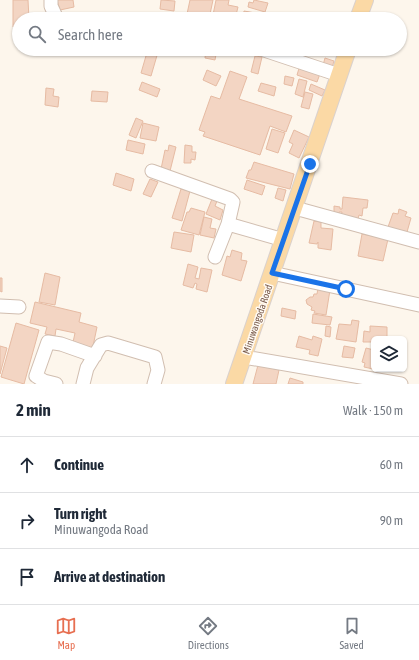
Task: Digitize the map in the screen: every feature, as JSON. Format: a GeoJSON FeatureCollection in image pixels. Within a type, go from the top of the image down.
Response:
{"type":"FeatureCollection","features":[{"type":"Feature","properties":{"kind":"main road"},"geometry":{"type":"LineString","coordinates":[[361,12],[365,0]]}},
{"type":"Feature","properties":{"kind":"main road","name":"Minuwangoda Road"},"geometry":{"type":"LineString","coordinates":[[234,384],[346,56]]}},
{"type":"Feature","properties":{"kind":"street"},"geometry":{"type":"LineString","coordinates":[[51,0],[53,12]]}},
{"type":"Feature","properties":{"kind":"street"},"geometry":{"type":"LineString","coordinates":[[282,56],[339,75]]}},
{"type":"Feature","properties":{"kind":"street"},"geometry":{"type":"LineString","coordinates":[[152,171],[230,199],[233,202],[228,224],[215,257]]}},
{"type":"Feature","properties":{"kind":"street"},"geometry":{"type":"LineString","coordinates":[[294,208],[419,242]]}},
{"type":"Feature","properties":{"kind":"street"},"geometry":{"type":"LineString","coordinates":[[228,224],[284,240]]}},
{"type":"Feature","properties":{"kind":"street"},"geometry":{"type":"LineString","coordinates":[[272,273],[419,305]]}},
{"type":"Feature","properties":{"kind":"street"},"geometry":{"type":"LineString","coordinates":[[0,306],[19,306]]}},
{"type":"Feature","properties":{"kind":"street"},"geometry":{"type":"LineString","coordinates":[[56,384],[44,381],[36,376],[48,342],[61,344],[95,356]]}},
{"type":"Feature","properties":{"kind":"street"},"geometry":{"type":"LineString","coordinates":[[83,384],[87,368],[101,345],[108,343],[155,357],[158,370],[154,384]]}},
{"type":"Feature","properties":{"kind":"street"},"geometry":{"type":"LineString","coordinates":[[244,357],[401,384]]}},
{"type":"Feature","properties":{"kind":"building"},"geometry":{"type":"Polygon","coordinates":[[[13,0],[28,0],[29,12],[13,12],[13,0]]]}},
{"type":"Feature","properties":{"kind":"building"},"geometry":{"type":"Polygon","coordinates":[[[57,0],[73,0],[74,7],[60,10],[57,0]]]}},
{"type":"Feature","properties":{"kind":"building"},"geometry":{"type":"Polygon","coordinates":[[[161,0],[175,1],[174,11],[160,9],[161,0]]]}},
{"type":"Feature","properties":{"kind":"building"},"geometry":{"type":"Polygon","coordinates":[[[190,0],[213,0],[210,12],[187,12],[190,0]]]}},
{"type":"Feature","properties":{"kind":"building"},"geometry":{"type":"Polygon","coordinates":[[[216,0],[229,0],[228,5],[238,7],[237,12],[214,12],[216,0]]]}},
{"type":"Feature","properties":{"kind":"building"},"geometry":{"type":"Polygon","coordinates":[[[254,0],[268,3],[265,12],[248,7],[249,2],[253,3],[254,0]]]}},
{"type":"Feature","properties":{"kind":"building"},"geometry":{"type":"Polygon","coordinates":[[[146,56],[157,56],[151,76],[141,73],[146,56]]]}},
{"type":"Feature","properties":{"kind":"building"},"geometry":{"type":"Polygon","coordinates":[[[205,56],[216,56],[215,60],[205,58],[205,56]]]}},
{"type":"Feature","properties":{"kind":"building"},"geometry":{"type":"Polygon","coordinates":[[[255,56],[262,57],[258,74],[251,72],[255,56]]]}},
{"type":"Feature","properties":{"kind":"building"},"geometry":{"type":"Polygon","coordinates":[[[325,58],[334,61],[332,68],[323,65],[325,58]]]}},
{"type":"Feature","properties":{"kind":"building"},"geometry":{"type":"Polygon","coordinates":[[[300,65],[321,71],[317,82],[297,75],[300,65]]]}},
{"type":"Feature","properties":{"kind":"building"},"geometry":{"type":"Polygon","coordinates":[[[207,70],[221,76],[216,86],[203,80],[207,70]]]}},
{"type":"Feature","properties":{"kind":"building"},"geometry":{"type":"Polygon","coordinates":[[[230,71],[247,77],[239,99],[292,116],[286,132],[270,126],[260,155],[203,136],[205,132],[199,130],[211,96],[220,99],[230,71]]]}},
{"type":"Feature","properties":{"kind":"building"},"geometry":{"type":"Polygon","coordinates":[[[285,76],[294,78],[292,86],[284,84],[285,76]]]}},
{"type":"Feature","properties":{"kind":"building"},"geometry":{"type":"Polygon","coordinates":[[[299,79],[307,81],[303,97],[295,94],[299,79]]]}},
{"type":"Feature","properties":{"kind":"building"},"geometry":{"type":"Polygon","coordinates":[[[142,82],[160,89],[157,97],[139,90],[142,82]]]}},
{"type":"Feature","properties":{"kind":"building"},"geometry":{"type":"Polygon","coordinates":[[[261,83],[276,87],[274,96],[258,91],[261,83]]]}},
{"type":"Feature","properties":{"kind":"building"},"geometry":{"type":"Polygon","coordinates":[[[311,84],[325,90],[322,96],[309,90],[311,84]]]}},
{"type":"Feature","properties":{"kind":"building"},"geometry":{"type":"Polygon","coordinates":[[[46,88],[54,89],[53,96],[59,97],[58,107],[45,105],[46,88]]]}},
{"type":"Feature","properties":{"kind":"building"},"geometry":{"type":"Polygon","coordinates":[[[92,91],[108,92],[107,102],[91,101],[92,91]]]}},
{"type":"Feature","properties":{"kind":"building"},"geometry":{"type":"Polygon","coordinates":[[[305,92],[313,94],[309,109],[301,107],[305,92]]]}},
{"type":"Feature","properties":{"kind":"building"},"geometry":{"type":"Polygon","coordinates":[[[136,118],[143,121],[136,138],[129,135],[136,118]]]}},
{"type":"Feature","properties":{"kind":"building"},"geometry":{"type":"Polygon","coordinates":[[[143,123],[159,127],[156,141],[140,138],[143,123]]]}},
{"type":"Feature","properties":{"kind":"building"},"geometry":{"type":"Polygon","coordinates":[[[272,129],[285,133],[278,153],[266,149],[272,129]]]}},
{"type":"Feature","properties":{"kind":"building"},"geometry":{"type":"Polygon","coordinates":[[[294,130],[309,137],[299,158],[289,153],[293,144],[289,142],[294,130]]]}},
{"type":"Feature","properties":{"kind":"building"},"geometry":{"type":"Polygon","coordinates":[[[128,140],[145,144],[143,154],[126,150],[128,140]]]}},
{"type":"Feature","properties":{"kind":"building"},"geometry":{"type":"Polygon","coordinates":[[[169,145],[176,147],[170,171],[161,169],[165,150],[168,151],[169,145]]]}},
{"type":"Feature","properties":{"kind":"building"},"geometry":{"type":"Polygon","coordinates":[[[185,145],[192,146],[192,152],[196,152],[195,160],[191,159],[191,163],[184,163],[185,145]]]}},
{"type":"Feature","properties":{"kind":"building"},"geometry":{"type":"Polygon","coordinates":[[[254,162],[294,174],[290,189],[246,178],[254,162]]]}},
{"type":"Feature","properties":{"kind":"building"},"geometry":{"type":"Polygon","coordinates":[[[116,173],[134,179],[131,191],[113,185],[116,173]]]}},
{"type":"Feature","properties":{"kind":"building"},"geometry":{"type":"Polygon","coordinates":[[[150,179],[158,182],[151,197],[143,194],[150,179]]]}},
{"type":"Feature","properties":{"kind":"building"},"geometry":{"type":"Polygon","coordinates":[[[247,180],[265,186],[262,195],[244,189],[247,180]]]}},
{"type":"Feature","properties":{"kind":"building"},"geometry":{"type":"Polygon","coordinates":[[[278,188],[286,190],[283,201],[275,198],[278,188]]]}},
{"type":"Feature","properties":{"kind":"building"},"geometry":{"type":"Polygon","coordinates":[[[181,189],[190,191],[182,221],[172,218],[181,189]]]}},
{"type":"Feature","properties":{"kind":"building"},"geometry":{"type":"Polygon","coordinates":[[[343,197],[368,200],[367,208],[363,208],[362,216],[359,215],[358,219],[341,217],[342,212],[339,212],[339,215],[334,214],[334,206],[342,209],[343,197]]]}},
{"type":"Feature","properties":{"kind":"building"},"geometry":{"type":"Polygon","coordinates":[[[212,199],[217,201],[215,206],[223,210],[220,220],[206,214],[212,199]]]}},
{"type":"Feature","properties":{"kind":"building"},"geometry":{"type":"Polygon","coordinates":[[[191,208],[205,212],[199,235],[181,230],[187,212],[189,212],[191,208]]]}},
{"type":"Feature","properties":{"kind":"building"},"geometry":{"type":"Polygon","coordinates":[[[399,209],[407,212],[405,216],[411,218],[407,232],[388,227],[393,213],[398,214],[399,209]]]}},
{"type":"Feature","properties":{"kind":"building"},"geometry":{"type":"Polygon","coordinates":[[[204,217],[212,219],[210,228],[216,229],[214,238],[200,235],[204,217]]]}},
{"type":"Feature","properties":{"kind":"building"},"geometry":{"type":"Polygon","coordinates":[[[314,221],[321,222],[321,228],[333,229],[331,250],[318,248],[318,242],[317,244],[309,243],[314,221]]]}},
{"type":"Feature","properties":{"kind":"building"},"geometry":{"type":"Polygon","coordinates":[[[174,232],[194,235],[191,252],[171,248],[174,232]]]}},
{"type":"Feature","properties":{"kind":"building"},"geometry":{"type":"Polygon","coordinates":[[[362,234],[388,239],[383,261],[358,256],[362,234]]]}},
{"type":"Feature","properties":{"kind":"building"},"geometry":{"type":"Polygon","coordinates":[[[232,250],[242,253],[241,260],[247,261],[241,281],[222,275],[227,256],[230,257],[232,250]]]}},
{"type":"Feature","properties":{"kind":"building"},"geometry":{"type":"Polygon","coordinates":[[[188,264],[198,267],[195,278],[199,279],[201,268],[212,270],[207,292],[196,289],[197,284],[195,283],[193,288],[183,285],[188,264]]]}},
{"type":"Feature","properties":{"kind":"building"},"geometry":{"type":"Polygon","coordinates":[[[45,273],[60,277],[55,305],[39,302],[45,273]]]}},
{"type":"Feature","properties":{"kind":"building"},"geometry":{"type":"Polygon","coordinates":[[[0,278],[2,278],[2,292],[0,291],[0,278]]]}},
{"type":"Feature","properties":{"kind":"building"},"geometry":{"type":"Polygon","coordinates":[[[318,288],[330,290],[326,315],[314,313],[315,311],[311,310],[312,307],[307,304],[306,300],[313,297],[314,294],[317,294],[318,288]]]}},
{"type":"Feature","properties":{"kind":"building"},"geometry":{"type":"Polygon","coordinates":[[[35,302],[81,313],[79,322],[97,327],[92,351],[72,347],[75,333],[56,329],[55,336],[45,334],[47,327],[30,323],[35,302]]]}},
{"type":"Feature","properties":{"kind":"building"},"geometry":{"type":"Polygon","coordinates":[[[282,308],[296,311],[295,319],[281,316],[282,308]]]}},
{"type":"Feature","properties":{"kind":"building"},"geometry":{"type":"Polygon","coordinates":[[[313,314],[332,317],[330,325],[312,323],[313,314]]]}},
{"type":"Feature","properties":{"kind":"building"},"geometry":{"type":"Polygon","coordinates":[[[352,320],[359,321],[356,342],[336,339],[339,324],[351,325],[352,320]]]}},
{"type":"Feature","properties":{"kind":"building"},"geometry":{"type":"Polygon","coordinates":[[[16,323],[39,330],[24,384],[1,377],[16,323]]]}},
{"type":"Feature","properties":{"kind":"building"},"geometry":{"type":"Polygon","coordinates":[[[326,326],[331,327],[330,337],[325,336],[326,326]]]}},
{"type":"Feature","properties":{"kind":"building"},"geometry":{"type":"Polygon","coordinates":[[[370,326],[387,327],[387,336],[371,336],[371,342],[363,342],[364,331],[370,332],[370,326]]]}},
{"type":"Feature","properties":{"kind":"building"},"geometry":{"type":"Polygon","coordinates":[[[299,336],[312,340],[313,336],[322,339],[318,356],[309,354],[310,350],[296,347],[299,336]]]}},
{"type":"Feature","properties":{"kind":"building"},"geometry":{"type":"Polygon","coordinates":[[[0,346],[7,348],[0,374],[0,346]]]}},
{"type":"Feature","properties":{"kind":"building"},"geometry":{"type":"Polygon","coordinates":[[[344,346],[355,348],[353,358],[342,357],[344,346]]]}},
{"type":"Feature","properties":{"kind":"building"},"geometry":{"type":"Polygon","coordinates":[[[366,348],[371,349],[371,369],[364,367],[365,363],[362,362],[366,348]]]}},
{"type":"Feature","properties":{"kind":"building"},"geometry":{"type":"Polygon","coordinates":[[[258,365],[279,370],[276,384],[253,384],[258,365]]]}},
{"type":"Feature","properties":{"kind":"building"},"geometry":{"type":"Polygon","coordinates":[[[290,378],[303,382],[303,384],[288,384],[290,378]]]}},
{"type":"Feature","properties":{"kind":"route"},"geometry":{"type":"LineString","coordinates":[[310,164],[272,273],[346,289]]}}]}
